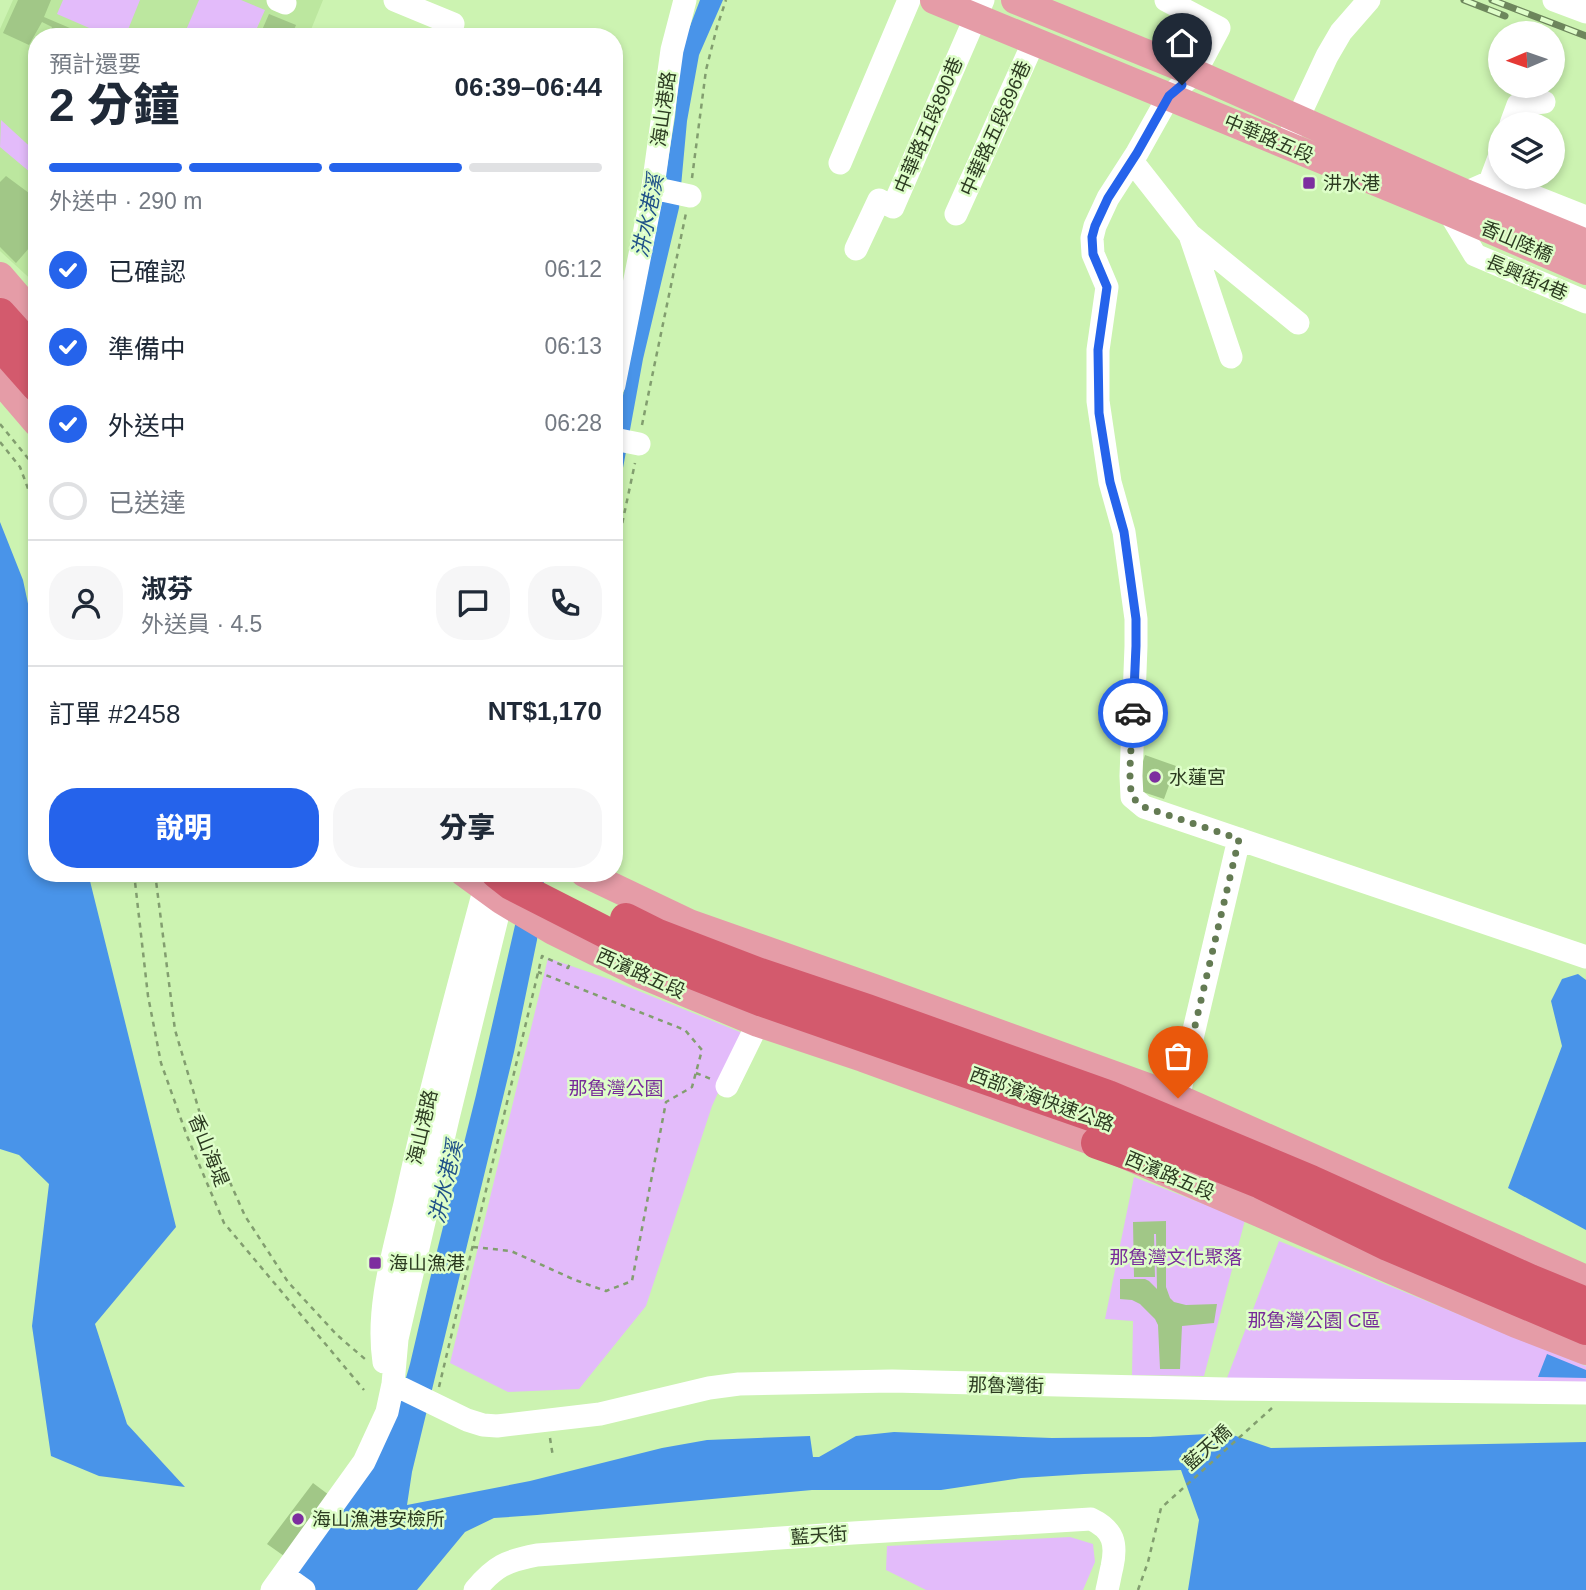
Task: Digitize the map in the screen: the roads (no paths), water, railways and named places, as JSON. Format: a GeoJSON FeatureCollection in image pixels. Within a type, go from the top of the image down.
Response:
{"type":"FeatureCollection","features":[{"type":"Feature","properties":{"kind":"highway"},"geometry":{"type":"LineString","coordinates":[[0,291],[28,321]]}},
{"type":"Feature","properties":{"kind":"highway"},"geometry":{"type":"LineString","coordinates":[[0,314],[28,345]]}},
{"type":"Feature","properties":{"kind":"highway"},"geometry":{"type":"LineString","coordinates":[[0,344],[28,376]]}},
{"type":"Feature","properties":{"kind":"highway","name":"西部濱海快速公路"},"geometry":{"type":"LineString","coordinates":[[504,882],[662,961],[763,1001],[1099,1118],[1261,1183],[1388,1245],[1586,1329]]}},
{"type":"Feature","properties":{"kind":"highway","name":"西部濱海快速公路"},"geometry":{"type":"LineString","coordinates":[[506,882],[1108,1097],[1311,1181],[1586,1303]]}},
{"type":"Feature","properties":{"kind":"highway"},"geometry":{"type":"LineString","coordinates":[[1097,1143],[1388,1245]]}},
{"type":"Feature","properties":{"kind":"highway"},"geometry":{"type":"LineString","coordinates":[[1278,1143],[1530,1280]]}},
{"type":"Feature","properties":{"kind":"main road","name":"中華路五段"},"geometry":{"type":"LineString","coordinates":[[934,0],[979,9],[1034,41],[1285,146],[1468,195]]}},
{"type":"Feature","properties":{"kind":"main road","name":"中華路五段"},"geometry":{"type":"LineString","coordinates":[[1015,0],[1195,74],[1468,195]]}},
{"type":"Feature","properties":{"kind":"main road","name":"香山陸橋"},"geometry":{"type":"LineString","coordinates":[[1468,195],[1586,243]]}},
{"type":"Feature","properties":{"kind":"main road","name":"香山陸橋"},"geometry":{"type":"LineString","coordinates":[[1468,195],[1586,271]]}},
{"type":"Feature","properties":{"kind":"main road"},"geometry":{"type":"LineString","coordinates":[[0,275],[28,308]]}},
{"type":"Feature","properties":{"kind":"main road"},"geometry":{"type":"LineString","coordinates":[[0,380],[28,413]]}},
{"type":"Feature","properties":{"kind":"main road","name":"西濱路五段"},"geometry":{"type":"LineString","coordinates":[[502,882],[553,931],[638,973],[758,1023],[1097,1143],[1490,1313],[1586,1351]]}},
{"type":"Feature","properties":{"kind":"main road"},"geometry":{"type":"LineString","coordinates":[[603,882],[689,923],[1178,1098],[1586,1279]]}},
{"type":"Feature","properties":{"kind":"street"},"geometry":{"type":"LineString","coordinates":[[395,0],[453,24]]}},
{"type":"Feature","properties":{"kind":"street","name":"海山港路"},"geometry":{"type":"LineString","coordinates":[[623,340],[653,188],[672,50],[685,0]]}},
{"type":"Feature","properties":{"kind":"street"},"geometry":{"type":"LineString","coordinates":[[840,163],[909,0]]}},
{"type":"Feature","properties":{"kind":"street"},"geometry":{"type":"LineString","coordinates":[[1166,0],[1219,28],[1195,74],[1169,96],[1102,209],[1092,237],[1093,254],[1107,287],[1098,350],[1099,413],[1110,482],[1124,532],[1136,619],[1130,776],[1132,797],[1144,807],[1586,957]]}},
{"type":"Feature","properties":{"kind":"street"},"geometry":{"type":"LineString","coordinates":[[1285,146],[1327,56],[1341,32],[1369,0]]}},
{"type":"Feature","properties":{"kind":"street"},"geometry":{"type":"LineString","coordinates":[[1553,0],[1586,12]]}},
{"type":"Feature","properties":{"kind":"street","name":"中華路五段890巷"},"geometry":{"type":"LineString","coordinates":[[856,250],[879,200],[893,207],[979,9]]}},
{"type":"Feature","properties":{"kind":"street","name":"中華路五段896巷"},"geometry":{"type":"LineString","coordinates":[[956,214],[1034,41]]}},
{"type":"Feature","properties":{"kind":"street"},"geometry":{"type":"LineString","coordinates":[[1515,112],[1518,105],[1544,102]]}},
{"type":"Feature","properties":{"kind":"street"},"geometry":{"type":"LineString","coordinates":[[1132,161],[1190,234],[1298,323]]}},
{"type":"Feature","properties":{"kind":"street"},"geometry":{"type":"LineString","coordinates":[[1468,195],[1488,170]]}},
{"type":"Feature","properties":{"kind":"street"},"geometry":{"type":"LineString","coordinates":[[653,188],[690,196]]}},
{"type":"Feature","properties":{"kind":"street"},"geometry":{"type":"LineString","coordinates":[[1468,195],[1525,193],[1586,217]]}},
{"type":"Feature","properties":{"kind":"street","name":"長興街4巷"},"geometry":{"type":"LineString","coordinates":[[1468,195],[1475,255],[1586,302]]}},
{"type":"Feature","properties":{"kind":"street"},"geometry":{"type":"LineString","coordinates":[[1190,234],[1231,357]]}},
{"type":"Feature","properties":{"kind":"street"},"geometry":{"type":"LineString","coordinates":[[623,441],[639,444]]}},
{"type":"Feature","properties":{"kind":"street"},"geometry":{"type":"LineString","coordinates":[[1178,1098],[1239,839]]}},
{"type":"Feature","properties":{"kind":"street","name":"海山港路"},"geometry":{"type":"LineString","coordinates":[[393,1384],[384,1362],[381,1340],[385,1294],[426,1109],[499,882]]}},
{"type":"Feature","properties":{"kind":"street","name":"海山港路"},"geometry":{"type":"LineString","coordinates":[[278,1583],[364,1462],[387,1412],[393,1384],[397,1339],[500,882]]}},
{"type":"Feature","properties":{"kind":"street"},"geometry":{"type":"LineString","coordinates":[[727,1086],[758,1023]]}},
{"type":"Feature","properties":{"kind":"street"},"geometry":{"type":"LineString","coordinates":[[426,1109],[448,1118]]}},
{"type":"Feature","properties":{"kind":"street","name":"那魯灣街"},"geometry":{"type":"LineString","coordinates":[[393,1384],[467,1420],[497,1426],[600,1414],[709,1388],[739,1384],[892,1381],[1226,1390],[1586,1393]]}},
{"type":"Feature","properties":{"kind":"street","name":"藍天街"},"geometry":{"type":"LineString","coordinates":[[475,1590],[494,1570],[513,1560],[537,1555],[1091,1519],[1109,1530],[1113,1541],[1115,1553],[1107,1590]]}},
{"type":"Feature","properties":{"kind":"street"},"geometry":{"type":"LineString","coordinates":[[278,1583],[304,1590]]}},
{"type":"Feature","properties":{"kind":"water"},"geometry":{"type":"Polygon","coordinates":[[[700,0],[723,0],[699,55],[687,121],[679,208],[643,359],[623,468],[623,396],[661,204],[675,117],[682,47],[700,0]]]}},
{"type":"Feature","properties":{"kind":"water"},"geometry":{"type":"Polygon","coordinates":[[[0,522],[23,580],[28,604],[28,882],[90,882],[176,1227],[95,1324],[127,1424],[185,1487],[99,1476],[51,1456],[32,1326],[49,1184],[19,1155],[0,1149],[0,522]]]}},
{"type":"Feature","properties":{"kind":"water"},"geometry":{"type":"Polygon","coordinates":[[[525,882],[544,882],[537,940],[514,1052],[412,1472],[407,1505],[530,1481],[662,1448],[707,1440],[810,1436],[813,1457],[819,1457],[856,1436],[894,1432],[1052,1438],[1227,1433],[1271,1448],[1586,1442],[1586,1590],[1188,1590],[1199,1520],[1181,1470],[1021,1478],[941,1490],[812,1490],[494,1518],[465,1532],[417,1590],[274,1590],[394,1419],[476,1095],[525,882]]]}},
{"type":"Feature","properties":{"kind":"water"},"geometry":{"type":"Polygon","coordinates":[[[1578,974],[1586,980],[1586,1230],[1508,1188],[1562,1046],[1551,1001],[1562,979],[1578,974]]]}},
{"type":"Feature","properties":{"kind":"water"},"geometry":{"type":"Polygon","coordinates":[[[1547,1354],[1586,1370],[1586,1378],[1538,1377],[1547,1354]]]}},
{"type":"Feature","properties":{"kind":"railway"},"geometry":{"type":"LineString","coordinates":[[1464,0],[1505,16]]}},
{"type":"Feature","properties":{"kind":"railway"},"geometry":{"type":"LineString","coordinates":[[1492,0],[1586,36]]}},
{"type":"Feature","properties":{"kind":"place","name":"汫水港"},"geometry":{"type":"Point","coordinates":[1309,183]}},
{"type":"Feature","properties":{"kind":"place","name":"水蓮宮"},"geometry":{"type":"Point","coordinates":[1155,777]}},
{"type":"Feature","properties":{"kind":"place","name":"海山漁港"},"geometry":{"type":"Point","coordinates":[375,1263]}},
{"type":"Feature","properties":{"kind":"place","name":"海山漁港安檢所"},"geometry":{"type":"Point","coordinates":[298,1519]}},
{"type":"Feature","properties":{"kind":"water label","name":"汫水港溪"},"geometry":{"type":"Point","coordinates":[648,216]}},
{"type":"Feature","properties":{"kind":"water label","name":"汫水港溪"},"geometry":{"type":"Point","coordinates":[446,1182]}},
{"type":"Feature","properties":{"kind":"park label","name":"那魯灣公園"},"geometry":{"type":"Point","coordinates":[616,1088]}},
{"type":"Feature","properties":{"kind":"park label","name":"那魯灣文化聚落"},"geometry":{"type":"Point","coordinates":[1176,1257]}},
{"type":"Feature","properties":{"kind":"park label","name":"那魯灣公園 C區"},"geometry":{"type":"Point","coordinates":[1314,1320]}}]}
